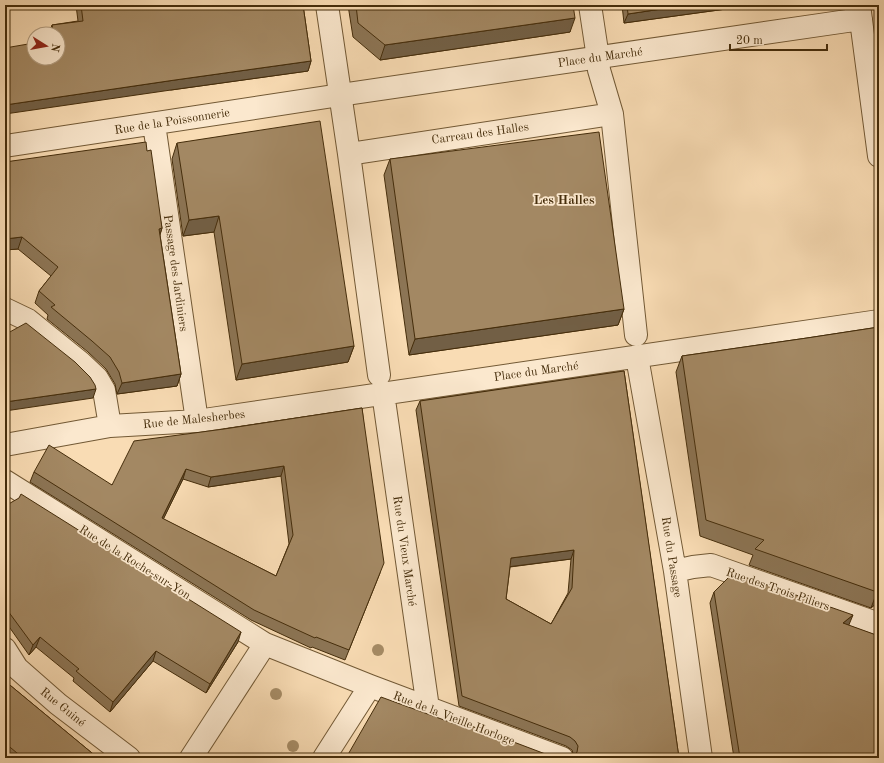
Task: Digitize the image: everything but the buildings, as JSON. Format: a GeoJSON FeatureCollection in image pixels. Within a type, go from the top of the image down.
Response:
{"type":"FeatureCollection","features":[{"type":"Feature","properties":{"kind":"street"},"geometry":{"type":"LineString","coordinates":[[327,5],[381,384]]}},
{"type":"Feature","properties":{"kind":"street"},"geometry":{"type":"LineString","coordinates":[[590,5],[599,70],[612,114],[636,346]]}},
{"type":"Feature","properties":{"kind":"street"},"geometry":{"type":"LineString","coordinates":[[860,12],[875,97],[879,156]]}},
{"type":"Feature","properties":{"kind":"street","name":"Place du Marché"},"geometry":{"type":"LineString","coordinates":[[340,96],[598,58],[860,12]]}},
{"type":"Feature","properties":{"kind":"street","name":"Rue de la Poissonnerie"},"geometry":{"type":"LineString","coordinates":[[5,146],[340,96]]}},
{"type":"Feature","properties":{"kind":"street","name":"Carreau des Halles"},"geometry":{"type":"LineString","coordinates":[[349,154],[612,114]]}},
{"type":"Feature","properties":{"kind":"street","name":"Passage des Jardiniers"},"geometry":{"type":"LineString","coordinates":[[154,124],[197,421]]}},
{"type":"Feature","properties":{"kind":"street"},"geometry":{"type":"LineString","coordinates":[[5,309],[28,320],[98,378],[104,390],[110,426]]}},
{"type":"Feature","properties":{"kind":"street","name":"Place du Marché"},"geometry":{"type":"LineString","coordinates":[[381,384],[636,346],[879,321]]}},
{"type":"Feature","properties":{"kind":"street","name":"Rue du Passage"},"geometry":{"type":"LineString","coordinates":[[636,346],[675,571],[701,758]]}},
{"type":"Feature","properties":{"kind":"street","name":"Rue de Malesherbes"},"geometry":{"type":"LineString","coordinates":[[5,445],[110,426],[197,421],[381,384]]}},
{"type":"Feature","properties":{"kind":"street","name":"Rue du Vieux Marché"},"geometry":{"type":"LineString","coordinates":[[381,384],[428,708]]}},
{"type":"Feature","properties":{"kind":"street","name":"Rue de la Roche-sur-Yon"},"geometry":{"type":"LineString","coordinates":[[5,481],[265,644],[370,686]]}},
{"type":"Feature","properties":{"kind":"street","name":"Rue des Trois Piliers"},"geometry":{"type":"LineString","coordinates":[[675,571],[711,565],[879,624]]}},
{"type":"Feature","properties":{"kind":"street"},"geometry":{"type":"LineString","coordinates":[[192,758],[265,644]]}},
{"type":"Feature","properties":{"kind":"street","name":"Rue Guiné"},"geometry":{"type":"LineString","coordinates":[[5,649],[17,668],[58,704],[128,758]]}},
{"type":"Feature","properties":{"kind":"street"},"geometry":{"type":"LineString","coordinates":[[324,758],[370,686]]}},
{"type":"Feature","properties":{"kind":"street","name":"Rue de la Vieille Horloge"},"geometry":{"type":"LineString","coordinates":[[370,686],[562,758]]}},
{"type":"Feature","properties":{"kind":"district","name":"Les Halles"},"geometry":{"type":"Point","coordinates":[564,199]}}]}
